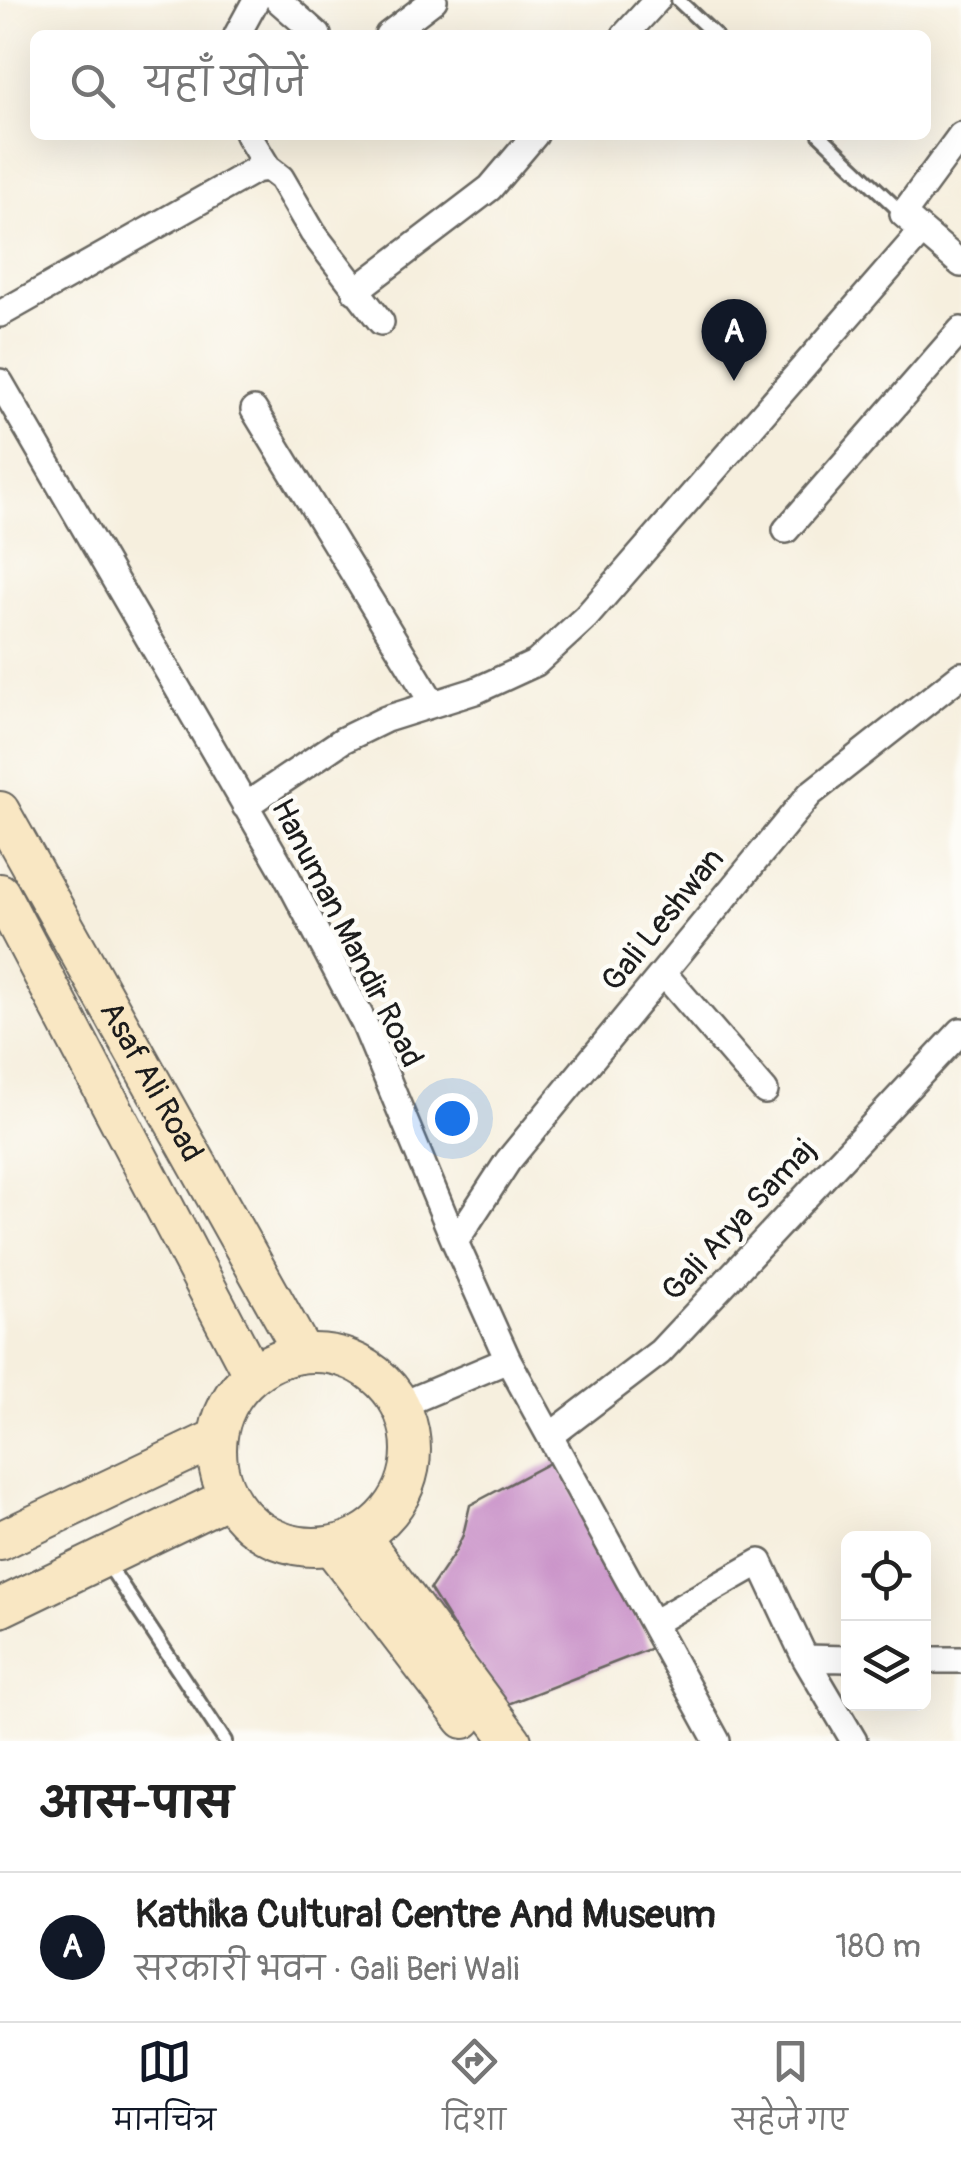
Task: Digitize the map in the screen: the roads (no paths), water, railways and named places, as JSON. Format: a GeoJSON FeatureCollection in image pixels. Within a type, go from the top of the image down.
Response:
{"type":"FeatureCollection","features":[{"type":"Feature","properties":{"kind":"main road","name":"Asaf Ali Road"},"geometry":{"type":"LineString","coordinates":[[0,811],[304,1353]]}},
{"type":"Feature","properties":{"kind":"main road","name":"Asaf Ali Road"},"geometry":{"type":"LineString","coordinates":[[0,893],[252,1374]]}},
{"type":"Feature","properties":{"kind":"main road"},"geometry":{"type":"LineString","coordinates":[[304,1353],[332,1354],[360,1364],[384,1381],[400,1405],[410,1434],[411,1464],[402,1494],[384,1518],[346,1542],[302,1547],[272,1538],[247,1522],[228,1498],[218,1472],[217,1438],[221,1418],[233,1394],[252,1374],[275,1360],[304,1353]]}},
{"type":"Feature","properties":{"kind":"main road"},"geometry":{"type":"LineString","coordinates":[[0,1542],[217,1438]]}},
{"type":"Feature","properties":{"kind":"main road"},"geometry":{"type":"LineString","coordinates":[[0,1608],[228,1498]]}},
{"type":"Feature","properties":{"kind":"main road"},"geometry":{"type":"LineString","coordinates":[[346,1542],[481,1741]]}},
{"type":"Feature","properties":{"kind":"main road"},"geometry":{"type":"LineString","coordinates":[[346,1542],[512,1741]]}},
{"type":"Feature","properties":{"kind":"street"},"geometry":{"type":"LineString","coordinates":[[240,30],[256,0]]}},
{"type":"Feature","properties":{"kind":"street"},"geometry":{"type":"LineString","coordinates":[[278,0],[312,30]]}},
{"type":"Feature","properties":{"kind":"street"},"geometry":{"type":"LineString","coordinates":[[395,30],[434,0]]}},
{"type":"Feature","properties":{"kind":"street"},"geometry":{"type":"LineString","coordinates":[[629,30],[656,0]]}},
{"type":"Feature","properties":{"kind":"street"},"geometry":{"type":"LineString","coordinates":[[245,806],[343,740],[386,719],[475,691],[536,663],[586,617],[912,223],[961,135]]}},
{"type":"Feature","properties":{"kind":"street"},"geometry":{"type":"LineString","coordinates":[[251,140],[268,168],[282,178],[313,233],[381,322]]}},
{"type":"Feature","properties":{"kind":"street"},"geometry":{"type":"LineString","coordinates":[[355,291],[490,188],[531,140]]}},
{"type":"Feature","properties":{"kind":"street"},"geometry":{"type":"LineString","coordinates":[[0,314],[255,170],[268,168]]}},
{"type":"Feature","properties":{"kind":"street"},"geometry":{"type":"LineString","coordinates":[[912,223],[961,264]]}},
{"type":"Feature","properties":{"kind":"street"},"geometry":{"type":"LineString","coordinates":[[786,530],[961,330]]}},
{"type":"Feature","properties":{"kind":"street","name":"Hanuman Mandir Road"},"geometry":{"type":"LineString","coordinates":[[0,382],[245,806],[364,1023],[508,1360],[717,1741]]}},
{"type":"Feature","properties":{"kind":"street"},"geometry":{"type":"LineString","coordinates":[[254,410],[432,702]]}},
{"type":"Feature","properties":{"kind":"street","name":"Gali Leshwan"},"geometry":{"type":"LineString","coordinates":[[455,1242],[508,1161],[810,794],[961,675]]}},
{"type":"Feature","properties":{"kind":"street"},"geometry":{"type":"LineString","coordinates":[[664,974],[766,1091]]}},
{"type":"Feature","properties":{"kind":"street","name":"Gali Arya Samaj"},"geometry":{"type":"LineString","coordinates":[[550,1436],[660,1352],[961,1031]]}},
{"type":"Feature","properties":{"kind":"street"},"geometry":{"type":"LineString","coordinates":[[400,1405],[508,1360]]}},
{"type":"Feature","properties":{"kind":"street"},"geometry":{"type":"LineString","coordinates":[[653,1623],[760,1562],[804,1658],[854,1741]]}},
{"type":"Feature","properties":{"kind":"street"},"geometry":{"type":"LineString","coordinates":[[804,1658],[841,1659]]}},
{"type":"Feature","properties":{"kind":"street"},"geometry":{"type":"LineString","coordinates":[[931,1660],[961,1660]]}},
{"type":"Feature","properties":{"kind":"lane"},"geometry":{"type":"LineString","coordinates":[[678,0],[709,30]]}},
{"type":"Feature","properties":{"kind":"lane"},"geometry":{"type":"LineString","coordinates":[[825,140],[912,223]]}},
{"type":"Feature","properties":{"kind":"lane"},"geometry":{"type":"LineString","coordinates":[[105,1560],[224,1741]]}},
{"type":"Feature","properties":{"kind":"place","name":"Kathika Cultural Centre And Museum"},"geometry":{"type":"Point","coordinates":[734,381]}}]}
